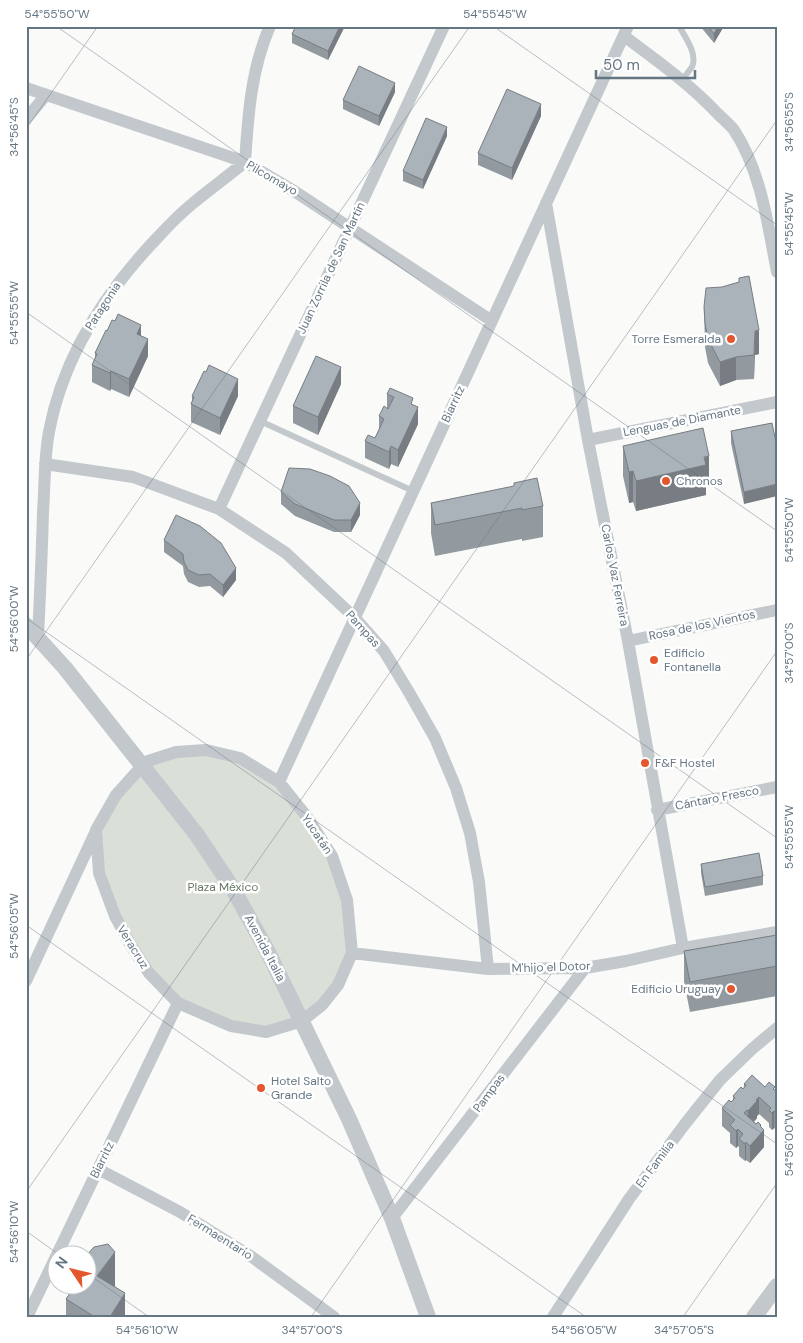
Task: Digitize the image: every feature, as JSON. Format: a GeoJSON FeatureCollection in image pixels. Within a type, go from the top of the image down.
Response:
{"type":"FeatureCollection","features":[{"type":"Feature","properties":{"kind":"street"},"geometry":{"type":"LineString","coordinates":[[246,162],[248,111],[262,45],[270,26]]}},
{"type":"Feature","properties":{"kind":"street","name":"Juan Zorrila de San Martín"},"geometry":{"type":"LineString","coordinates":[[219,509],[444,26]]}},
{"type":"Feature","properties":{"kind":"street"},"geometry":{"type":"LineString","coordinates":[[626,31],[710,105],[733,129],[744,147],[771,204],[777,272]]}},
{"type":"Feature","properties":{"kind":"street","name":"Biarritz"},"geometry":{"type":"LineString","coordinates":[[279,782],[626,31]]}},
{"type":"Feature","properties":{"kind":"street","name":"Pilcomayo"},"geometry":{"type":"LineString","coordinates":[[26,88],[246,162],[294,191],[492,320]]}},
{"type":"Feature","properties":{"kind":"street"},"geometry":{"type":"LineString","coordinates":[[26,119],[46,95]]}},
{"type":"Feature","properties":{"kind":"street","name":"Patagonia"},"geometry":{"type":"LineString","coordinates":[[38,637],[49,434],[58,394],[74,353],[98,312],[128,270],[191,205],[246,162]]}},
{"type":"Feature","properties":{"kind":"street","name":"Carlos Vaz Ferreira"},"geometry":{"type":"LineString","coordinates":[[546,203],[588,440],[628,641],[683,948]]}},
{"type":"Feature","properties":{"kind":"street","name":"Lenguas de Diamante"},"geometry":{"type":"LineString","coordinates":[[588,440],[777,402]]}},
{"type":"Feature","properties":{"kind":"street","name":"Pampas"},"geometry":{"type":"LineString","coordinates":[[46,464],[133,477],[219,509],[286,553],[354,617],[384,652],[410,694],[435,738],[456,788],[470,833],[479,882],[488,969]]}},
{"type":"Feature","properties":{"kind":"street","name":"Rosa de los Vientos"},"geometry":{"type":"LineString","coordinates":[[628,641],[777,610]]}},
{"type":"Feature","properties":{"kind":"street","name":"Avenida Italia"},"geometry":{"type":"LineString","coordinates":[[26,625],[65,668],[142,766],[196,835],[233,889],[269,954],[349,1119],[392,1218],[428,1317]]}},
{"type":"Feature","properties":{"kind":"street","name":"Yucatán"},"geometry":{"type":"LineString","coordinates":[[142,766],[176,752],[206,750],[240,758],[279,782],[307,817],[332,856],[347,900],[352,953],[338,985],[322,1005],[302,1021]]}},
{"type":"Feature","properties":{"kind":"street"},"geometry":{"type":"LineString","coordinates":[[26,981],[96,830],[116,795],[142,766]]}},
{"type":"Feature","properties":{"kind":"street","name":"Cántaro Fresco"},"geometry":{"type":"LineString","coordinates":[[658,810],[777,787]]}},
{"type":"Feature","properties":{"kind":"street","name":"Veracruz"},"geometry":{"type":"LineString","coordinates":[[96,830],[99,873],[115,916],[149,973],[178,1003],[231,1026],[266,1032],[302,1021]]}},
{"type":"Feature","properties":{"kind":"street","name":"M'hijo el Dotor"},"geometry":{"type":"LineString","coordinates":[[352,953],[488,969],[585,968],[683,948],[777,932]]}},
{"type":"Feature","properties":{"kind":"street","name":"Pampas"},"geometry":{"type":"LineString","coordinates":[[392,1218],[585,968]]}},
{"type":"Feature","properties":{"kind":"street","name":"Biarritz"},"geometry":{"type":"LineString","coordinates":[[27,1317],[178,1003]]}},
{"type":"Feature","properties":{"kind":"street","name":"En Familia"},"geometry":{"type":"LineString","coordinates":[[553,1317],[629,1199],[685,1124],[720,1080],[777,1028]]}},
{"type":"Feature","properties":{"kind":"street","name":"Fermaentario"},"geometry":{"type":"LineString","coordinates":[[98,1169],[180,1212],[252,1257],[334,1317]]}},
{"type":"Feature","properties":{"kind":"street"},"geometry":{"type":"LineString","coordinates":[[754,1317],[777,1286]]}},
{"type":"Feature","properties":{"kind":"lane"},"geometry":{"type":"LineString","coordinates":[[679,26],[694,59],[692,66],[682,80]]}},
{"type":"Feature","properties":{"kind":"lane"},"geometry":{"type":"LineString","coordinates":[[260,421],[413,490]]}},
{"type":"Feature","properties":{"kind":"green space","name":"Plaza México"},"geometry":{"type":"Polygon","coordinates":[[[176,752],[240,758],[279,782],[332,856],[352,953],[322,1005],[266,1032],[200,1013],[149,973],[99,873],[96,830],[142,766],[176,752]]]}},
{"type":"Feature","properties":{"kind":"building"},"geometry":{"type":"Polygon","coordinates":[[[296,26],[340,26],[328,51],[292,34],[296,26]]]}},
{"type":"Feature","properties":{"kind":"building"},"geometry":{"type":"Polygon","coordinates":[[[708,26],[718,26],[714,34],[708,26]]]}},
{"type":"Feature","properties":{"kind":"building"},"geometry":{"type":"Polygon","coordinates":[[[359,66],[395,83],[379,116],[343,100],[359,66]]]}},
{"type":"Feature","properties":{"kind":"building"},"geometry":{"type":"Polygon","coordinates":[[[507,89],[541,104],[512,168],[478,153],[507,89]]]}},
{"type":"Feature","properties":{"kind":"building"},"geometry":{"type":"Polygon","coordinates":[[[426,118],[447,127],[423,180],[403,171],[426,118]]]}},
{"type":"Feature","properties":{"kind":"building","name":"Torre Esmeralda"},"geometry":{"type":"Polygon","coordinates":[[[749,276],[759,330],[755,331],[754,355],[736,357],[720,362],[708,339],[704,307],[706,288],[722,287],[739,282],[739,278],[749,276]]]}},
{"type":"Feature","properties":{"kind":"building"},"geometry":{"type":"Polygon","coordinates":[[[118,314],[141,325],[137,334],[148,339],[129,379],[92,365],[97,354],[95,353],[106,330],[112,320],[115,321],[118,314]]]}},
{"type":"Feature","properties":{"kind":"building"},"geometry":{"type":"Polygon","coordinates":[[[316,356],[341,367],[318,417],[293,406],[316,356]]]}},
{"type":"Feature","properties":{"kind":"building"},"geometry":{"type":"Polygon","coordinates":[[[209,365],[238,379],[220,418],[191,404],[194,397],[192,396],[209,365]]]}},
{"type":"Feature","properties":{"kind":"building"},"geometry":{"type":"Polygon","coordinates":[[[390,388],[413,398],[411,404],[418,407],[398,450],[391,446],[389,452],[365,441],[368,435],[375,438],[384,419],[379,416],[384,406],[388,409],[394,397],[387,394],[390,388]]]}},
{"type":"Feature","properties":{"kind":"building"},"geometry":{"type":"Polygon","coordinates":[[[772,423],[777,447],[777,484],[744,492],[731,431],[772,423]]]}},
{"type":"Feature","properties":{"kind":"building"},"geometry":{"type":"Polygon","coordinates":[[[703,428],[709,456],[704,457],[706,465],[636,481],[633,471],[629,472],[623,446],[703,428]]]}},
{"type":"Feature","properties":{"kind":"building"},"geometry":{"type":"Polygon","coordinates":[[[289,468],[310,469],[330,476],[349,486],[360,503],[351,520],[334,520],[295,504],[281,492],[289,468]]]}},
{"type":"Feature","properties":{"kind":"building"},"geometry":{"type":"Polygon","coordinates":[[[537,478],[543,506],[522,510],[522,508],[435,525],[431,503],[514,486],[514,483],[537,478]]]}},
{"type":"Feature","properties":{"kind":"building"},"geometry":{"type":"Polygon","coordinates":[[[176,515],[200,526],[221,543],[236,568],[223,585],[210,574],[199,575],[188,570],[183,554],[164,540],[176,515]]]}},
{"type":"Feature","properties":{"kind":"building"},"geometry":{"type":"Polygon","coordinates":[[[759,853],[763,876],[705,887],[701,864],[759,853]]]}},
{"type":"Feature","properties":{"kind":"building"},"geometry":{"type":"Polygon","coordinates":[[[777,935],[777,966],[690,982],[684,951],[777,935]]]}},
{"type":"Feature","properties":{"kind":"building"},"geometry":{"type":"Polygon","coordinates":[[[752,1075],[765,1087],[769,1082],[775,1087],[773,1089],[777,1091],[777,1114],[774,1111],[772,1113],[769,1110],[771,1108],[759,1097],[748,1111],[744,1113],[756,1124],[758,1122],[764,1130],[750,1146],[739,1139],[743,1134],[738,1129],[736,1131],[730,1125],[735,1120],[722,1108],[729,1100],[731,1102],[735,1098],[733,1096],[741,1087],[743,1089],[746,1085],[744,1084],[752,1075]]]}},
{"type":"Feature","properties":{"kind":"building"},"geometry":{"type":"Polygon","coordinates":[[[108,1244],[115,1252],[98,1275],[98,1246],[108,1244]]]}},
{"type":"Feature","properties":{"kind":"building"},"geometry":{"type":"Polygon","coordinates":[[[98,1277],[125,1293],[110,1317],[95,1317],[66,1299],[68,1296],[98,1296],[98,1277]]]}},
{"type":"Feature","properties":{"kind":"place","name":"Torre Esmeralda"},"geometry":{"type":"Point","coordinates":[731,339]}},
{"type":"Feature","properties":{"kind":"place","name":"Chronos"},"geometry":{"type":"Point","coordinates":[666,481]}},
{"type":"Feature","properties":{"kind":"place","name":"Edificio Fontanella"},"geometry":{"type":"Point","coordinates":[654,660]}},
{"type":"Feature","properties":{"kind":"place","name":"F&F Hostel"},"geometry":{"type":"Point","coordinates":[645,763]}},
{"type":"Feature","properties":{"kind":"place","name":"Edificio Uruguay"},"geometry":{"type":"Point","coordinates":[731,989]}},
{"type":"Feature","properties":{"kind":"place","name":"Hotel Salto Grande"},"geometry":{"type":"Point","coordinates":[261,1088]}}]}
